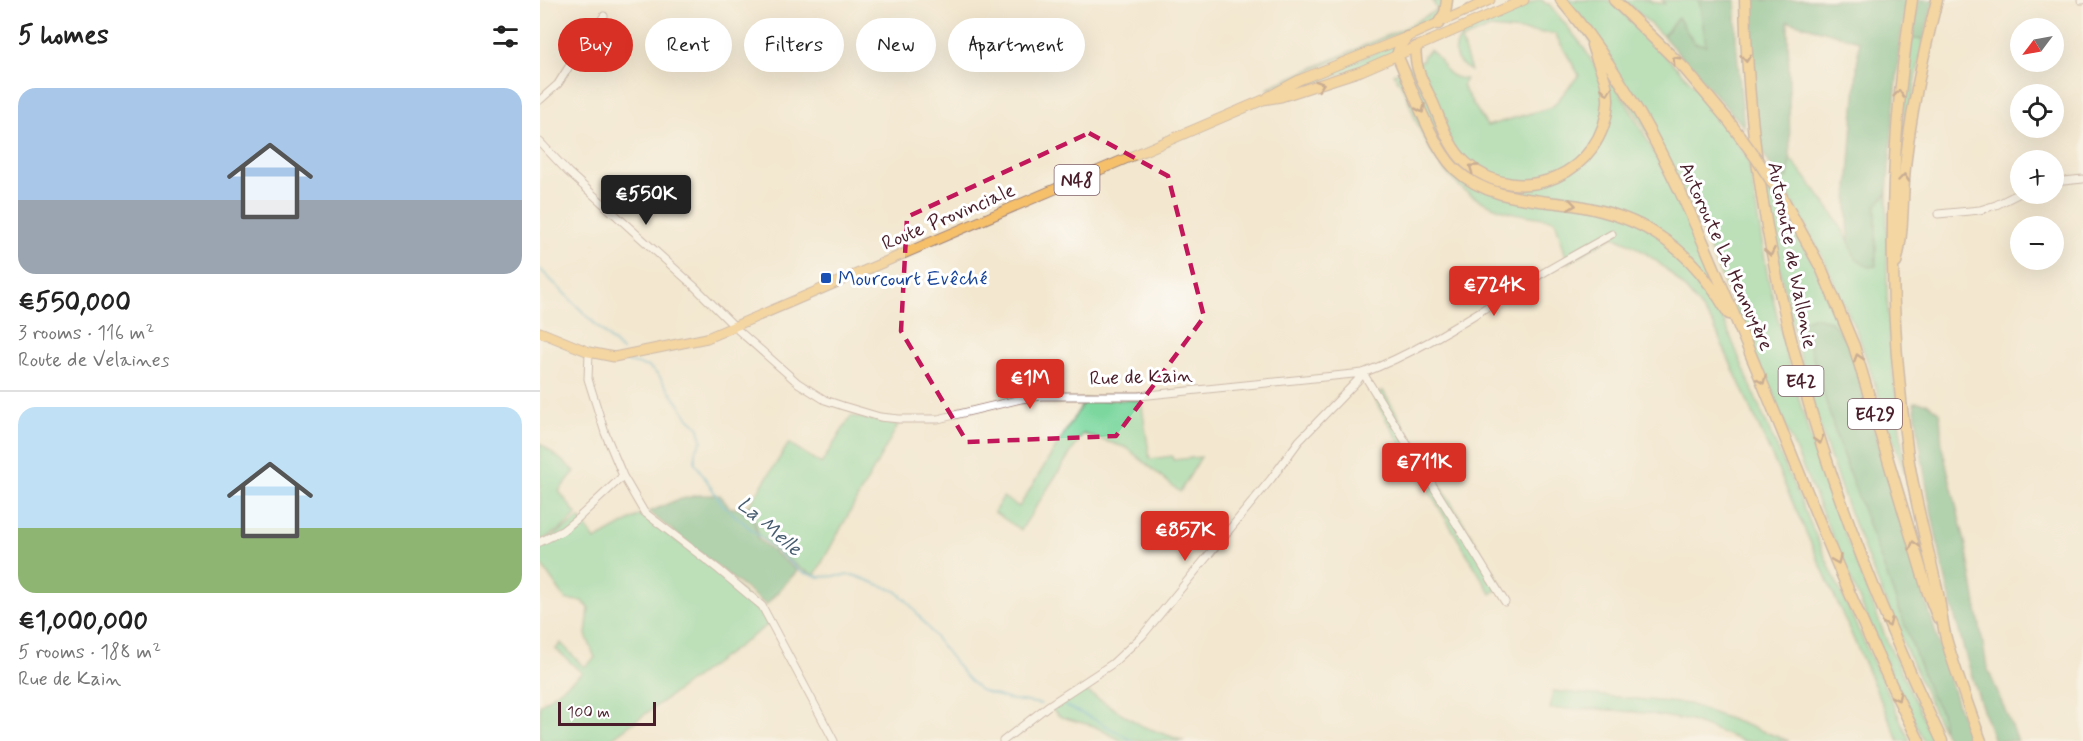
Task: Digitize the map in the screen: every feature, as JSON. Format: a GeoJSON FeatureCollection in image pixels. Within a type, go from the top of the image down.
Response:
{"type":"FeatureCollection","features":[{"type":"Feature","properties":{"kind":"highway"},"geometry":{"type":"LineString","coordinates":[[1438,24],[1445,13],[1447,0]]}},
{"type":"Feature","properties":{"kind":"highway","name":"Autoroute La Hennuyère"},"geometry":{"type":"LineString","coordinates":[[1561,0],[1616,72],[1656,142],[1708,253],[1864,624],[1919,741]]}},
{"type":"Feature","properties":{"kind":"highway","name":"E429"},"geometry":{"type":"LineString","coordinates":[[1614,0],[1684,68],[1728,120],[1782,197],[1822,270],[1854,346],[1928,593],[1947,640]]}},
{"type":"Feature","properties":{"kind":"highway","name":"Autoroute de Wallonie"},"geometry":{"type":"LineString","coordinates":[[1744,0],[1750,108],[1758,170],[1769,247],[1787,331],[1816,432],[1855,543],[1901,653],[1942,741]]}},
{"type":"Feature","properties":{"kind":"highway"},"geometry":{"type":"LineString","coordinates":[[1912,0],[1903,55],[1896,126],[1891,228],[1898,374],[1908,457],[1947,640],[1981,741]]}},
{"type":"Feature","properties":{"kind":"highway"},"geometry":{"type":"LineString","coordinates":[[1892,278],[1899,251],[1910,126],[1937,0]]}},
{"type":"Feature","properties":{"kind":"highway"},"geometry":{"type":"LineString","coordinates":[[1416,47],[1416,66],[1456,153],[1482,174],[1504,182],[1538,183],[1556,178],[1577,164],[1595,145],[1603,130],[1608,100],[1606,83],[1590,36]]}},
{"type":"Feature","properties":{"kind":"highway"},"geometry":{"type":"LineString","coordinates":[[1407,37],[1397,55],[1436,143],[1455,169],[1483,189],[1516,198],[1581,207],[1612,214],[1655,233],[1697,268],[1739,326]]}},
{"type":"Feature","properties":{"kind":"main road","name":"N48"},"geometry":{"type":"LineString","coordinates":[[1263,100],[1299,80],[1407,37],[1490,0]]}},
{"type":"Feature","properties":{"kind":"main road","name":"N48"},"geometry":{"type":"LineString","coordinates":[[1263,100],[1281,97],[1343,78],[1524,0]]}},
{"type":"Feature","properties":{"kind":"main road","name":"Route Provinciale"},"geometry":{"type":"LineString","coordinates":[[540,332],[607,357],[624,356],[695,341],[735,327],[1263,100]]}},
{"type":"Feature","properties":{"kind":"street"},"geometry":{"type":"LineString","coordinates":[[540,100],[558,84],[574,57],[604,16]]}},
{"type":"Feature","properties":{"kind":"street","name":"Rue de Kain"},"geometry":{"type":"LineString","coordinates":[[540,142],[568,172],[798,383],[825,400],[880,417],[938,419],[1041,396],[1139,396],[1363,373]]}},
{"type":"Feature","properties":{"kind":"street"},"geometry":{"type":"LineString","coordinates":[[2064,181],[2083,180]]}},
{"type":"Feature","properties":{"kind":"street"},"geometry":{"type":"LineString","coordinates":[[1938,214],[1980,210],[2010,197]]}},
{"type":"Feature","properties":{"kind":"street"},"geometry":{"type":"LineString","coordinates":[[1003,741],[1048,706],[1112,664],[1142,636],[1264,488],[1299,441],[1363,373],[1440,337],[1542,273],[1612,234]]}},
{"type":"Feature","properties":{"kind":"street"},"geometry":{"type":"LineString","coordinates":[[589,352],[588,379],[605,433],[623,476],[644,512],[762,606],[832,739]]}},
{"type":"Feature","properties":{"kind":"street"},"geometry":{"type":"LineString","coordinates":[[1363,373],[1505,602]]}},
{"type":"Feature","properties":{"kind":"street"},"geometry":{"type":"LineString","coordinates":[[540,542],[562,531],[623,476]]}},
{"type":"Feature","properties":{"kind":"highlighted area"},"geometry":{"type":"Polygon","coordinates":[[[1089,133],[1168,176],[1204,317],[1116,436],[967,442],[901,331],[907,217],[1089,133]]]}},
{"type":"Feature","properties":{"kind":"green space"},"geometry":{"type":"Polygon","coordinates":[[[1432,0],[1444,0],[1445,4],[1437,17],[1267,90],[1271,86],[1404,28],[1437,10],[1432,0]]]}},
{"type":"Feature","properties":{"kind":"green space"},"geometry":{"type":"Polygon","coordinates":[[[1536,0],[1549,4],[1582,45],[1598,71],[1608,72],[1674,191],[1715,284],[1707,289],[1722,316],[1839,588],[1910,741],[1899,741],[1713,324],[1691,296],[1669,272],[1644,252],[1613,236],[1568,263],[1555,220],[1514,213],[1481,201],[1468,193],[1445,172],[1427,144],[1404,92],[1393,74],[1423,60],[1424,55],[1430,50],[1447,72],[1457,78],[1466,79],[1462,86],[1487,126],[1552,107],[1579,75],[1555,34],[1490,28],[1461,40],[1471,71],[1457,59],[1455,51],[1462,34],[1536,0]]]}},
{"type":"Feature","properties":{"kind":"green space"},"geometry":{"type":"Polygon","coordinates":[[[1565,0],[1608,0],[1618,8],[1694,85],[1748,159],[1768,278],[1788,361],[1813,447],[1887,641],[1934,741],[1924,741],[1893,678],[1686,194],[1565,0]]]}},
{"type":"Feature","properties":{"kind":"green space"},"geometry":{"type":"Polygon","coordinates":[[[1624,0],[1649,0],[1665,4],[1662,0],[1699,0],[1707,45],[1694,43],[1678,18],[1663,36],[1624,0]]]}},
{"type":"Feature","properties":{"kind":"green space"},"geometry":{"type":"Polygon","coordinates":[[[1699,0],[1736,0],[1736,41],[1744,127],[1663,36],[1678,17],[1694,43],[1706,45],[1699,0]]]}},
{"type":"Feature","properties":{"kind":"green space"},"geometry":{"type":"Polygon","coordinates":[[[1750,0],[1907,0],[1900,42],[1887,193],[1876,206],[1876,266],[1868,267],[1855,258],[1849,241],[1847,203],[1859,41],[1788,21],[1790,158],[1788,178],[1780,180],[1760,149],[1752,93],[1750,0]]]}},
{"type":"Feature","properties":{"kind":"green space"},"geometry":{"type":"Polygon","coordinates":[[[1918,0],[1934,0],[1924,39],[1912,39],[1918,0]]]}},
{"type":"Feature","properties":{"kind":"green space"},"geometry":{"type":"Polygon","coordinates":[[[1912,39],[1924,39],[1903,142],[1905,94],[1912,39]]]}},
{"type":"Feature","properties":{"kind":"green space"},"geometry":{"type":"Polygon","coordinates":[[[1403,41],[1393,53],[1322,82],[1283,91],[1403,41]]]}},
{"type":"Feature","properties":{"kind":"green space"},"geometry":{"type":"Polygon","coordinates":[[[1790,158],[1835,218],[1856,258],[1876,265],[1876,206],[1887,193],[1887,293],[1890,350],[1906,476],[1859,337],[1824,259],[1780,180],[1788,178],[1790,158]]]}},
{"type":"Feature","properties":{"kind":"green space"},"geometry":{"type":"Polygon","coordinates":[[[1762,179],[1787,215],[1813,262],[1848,343],[1831,321],[1890,581],[1930,694],[1941,712],[1943,731],[1878,585],[1823,436],[1796,340],[1762,179]]]}},
{"type":"Feature","properties":{"kind":"green space"},"geometry":{"type":"Polygon","coordinates":[[[1813,317],[1831,321],[1848,343],[1959,709],[1972,741],[1948,741],[1943,731],[1941,712],[1930,694],[1838,442],[1802,321],[1813,317]]]}},
{"type":"Feature","properties":{"kind":"green space"},"geometry":{"type":"Polygon","coordinates":[[[1383,391],[1502,586],[1491,594],[1378,406],[1374,395],[1383,391]]]}},
{"type":"Feature","properties":{"kind":"green space"},"geometry":{"type":"Polygon","coordinates":[[[1085,400],[1141,400],[1150,459],[1172,456],[1173,460],[1201,457],[1180,492],[1127,448],[1083,434],[1021,530],[994,512],[1003,497],[1019,507],[1085,400]]]}},
{"type":"Feature","properties":{"kind":"green space"},"geometry":{"type":"Polygon","coordinates":[[[1914,402],[1927,403],[1940,413],[1942,447],[1966,546],[1987,667],[2018,741],[1994,741],[1966,658],[1935,531],[1914,402]]]}},
{"type":"Feature","properties":{"kind":"green space"},"geometry":{"type":"Polygon","coordinates":[[[851,416],[898,425],[815,575],[801,569],[759,536],[750,504],[789,443],[821,464],[851,416]]]}},
{"type":"Feature","properties":{"kind":"green space"},"geometry":{"type":"Polygon","coordinates":[[[540,443],[575,471],[559,491],[577,515],[561,529],[540,541],[540,443]]]}},
{"type":"Feature","properties":{"kind":"green space"},"geometry":{"type":"Polygon","coordinates":[[[697,495],[720,495],[729,507],[742,509],[750,504],[758,539],[797,571],[766,605],[649,512],[674,501],[697,495]]]}},
{"type":"Feature","properties":{"kind":"green space"},"geometry":{"type":"Polygon","coordinates":[[[643,513],[742,592],[769,624],[608,741],[540,741],[540,705],[582,673],[556,649],[561,643],[584,667],[595,658],[586,635],[589,608],[582,601],[566,600],[540,563],[540,545],[580,518],[595,540],[643,513]]]}},
{"type":"Feature","properties":{"kind":"green space"},"geometry":{"type":"Polygon","coordinates":[[[1081,688],[1142,726],[1184,741],[1122,741],[1094,726],[1061,717],[1051,709],[1081,688]]]}},
{"type":"Feature","properties":{"kind":"green space"},"geometry":{"type":"Polygon","coordinates":[[[1553,691],[1689,704],[1789,741],[1743,741],[1691,721],[1644,713],[1597,709],[1550,709],[1553,691]]]}},
{"type":"Feature","properties":{"kind":"waterway","name":"La Melle"},"geometry":{"type":"LineString","coordinates":[[540,269],[622,351]]}},
{"type":"Feature","properties":{"kind":"waterway","name":"La Melle"},"geometry":{"type":"LineString","coordinates":[[627,362],[649,367],[659,376],[689,418],[698,426],[702,440],[695,452],[695,463],[722,504],[801,572],[819,577],[853,575],[896,591],[908,602],[966,677],[980,690],[1007,699],[1041,704]]}},
{"type":"Feature","properties":{"kind":"waterway","name":"La Melle"},"geometry":{"type":"LineString","coordinates":[[1065,706],[1133,741]]}},
{"type":"Feature","properties":{"kind":"place","name":"Mourcourt Evêché"},"geometry":{"type":"Point","coordinates":[826,278]}}]}
